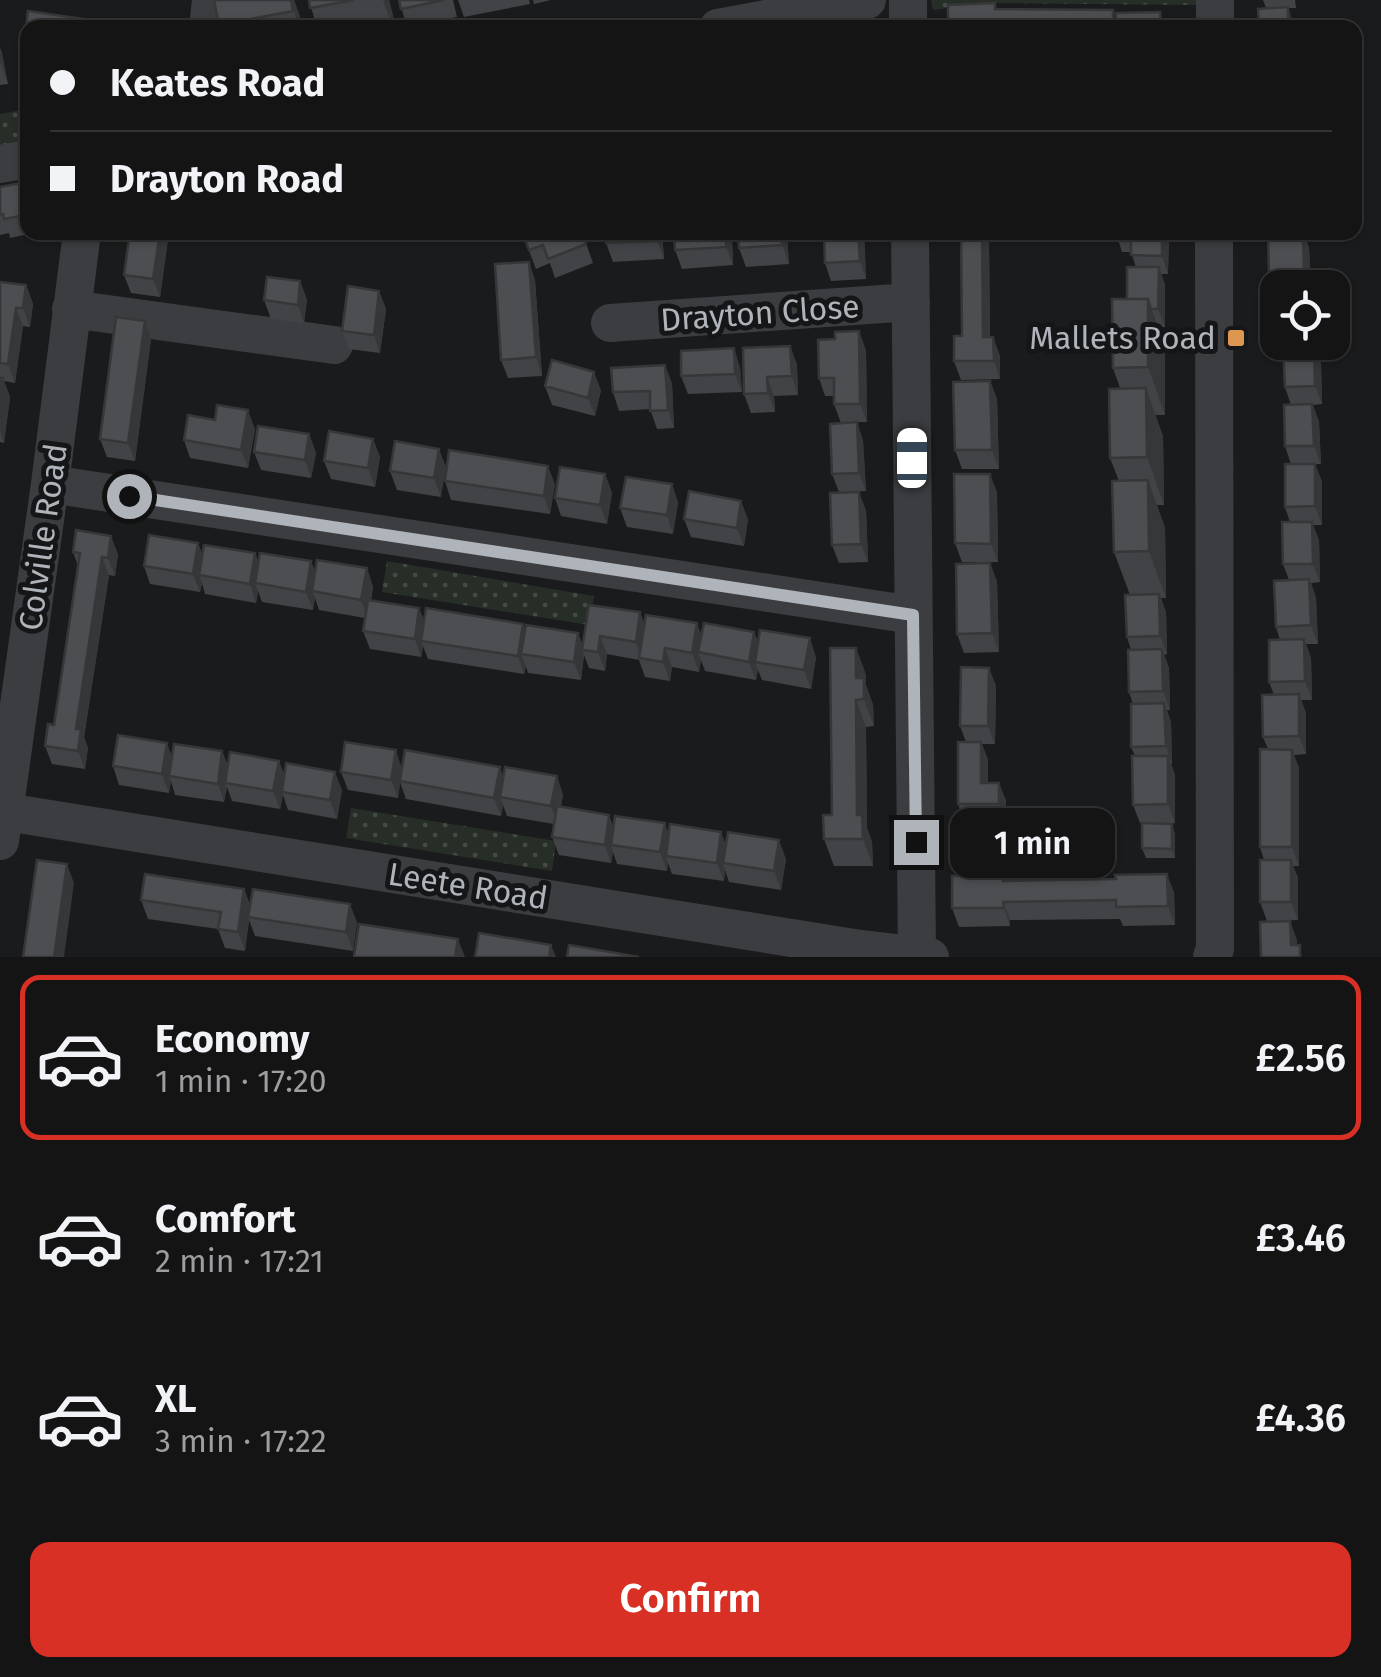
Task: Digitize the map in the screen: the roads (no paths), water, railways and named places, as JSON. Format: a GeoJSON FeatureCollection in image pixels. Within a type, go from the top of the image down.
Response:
{"type":"FeatureCollection","features":[{"type":"Feature","properties":{"kind":"street"},"geometry":{"type":"LineString","coordinates":[[761,20],[867,0]]}},
{"type":"Feature","properties":{"kind":"street","name":"Colville Road"},"geometry":{"type":"LineString","coordinates":[[3,826],[81,240]]}},
{"type":"Feature","properties":{"kind":"street"},"geometry":{"type":"LineString","coordinates":[[910,240],[913,615],[924,956]]}},
{"type":"Feature","properties":{"kind":"street"},"geometry":{"type":"LineString","coordinates":[[1212,957],[1214,240]]}},
{"type":"Feature","properties":{"kind":"street","name":"Drayton Close"},"geometry":{"type":"LineString","coordinates":[[610,324],[911,302]]}},
{"type":"Feature","properties":{"kind":"street"},"geometry":{"type":"LineString","coordinates":[[72,309],[334,345]]}},
{"type":"Feature","properties":{"kind":"street"},"geometry":{"type":"LineString","coordinates":[[50,484],[913,615]]}},
{"type":"Feature","properties":{"kind":"street","name":"Leete Road"},"geometry":{"type":"LineString","coordinates":[[3,826],[924,956]]}},
{"type":"Feature","properties":{"kind":"place","name":"Mallets Road"},"geometry":{"type":"Point","coordinates":[1236,338]}}]}
